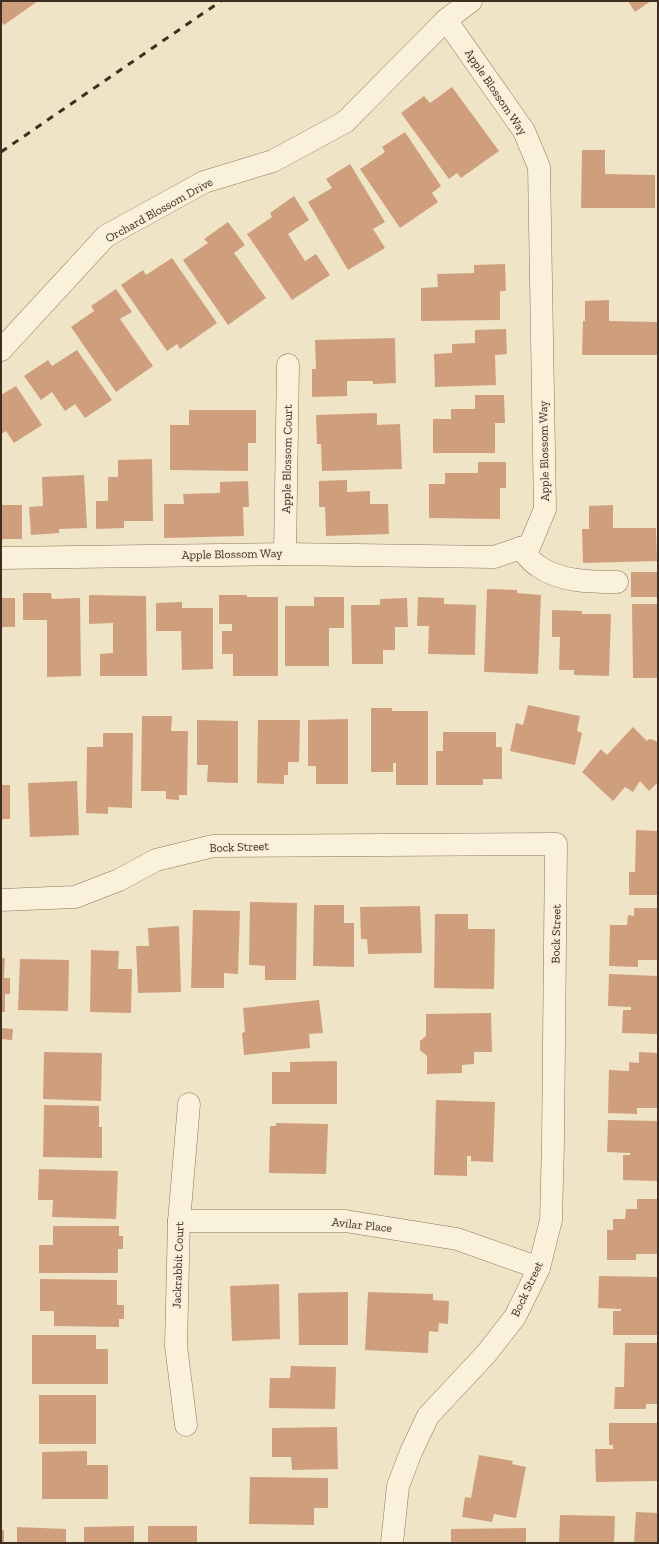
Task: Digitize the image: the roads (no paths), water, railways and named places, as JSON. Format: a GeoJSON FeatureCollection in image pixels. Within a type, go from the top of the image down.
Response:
{"type":"FeatureCollection","features":[{"type":"Feature","properties":{"kind":"street","name":"Orchard Blossom Drive"},"geometry":{"type":"LineString","coordinates":[[1,350],[106,236],[204,182],[273,161],[345,122],[446,20],[471,1]]}},
{"type":"Feature","properties":{"kind":"street","name":"Apple Blossom Way"},"geometry":{"type":"LineString","coordinates":[[1,558],[285,554],[494,557],[530,544],[545,509],[539,167],[524,131],[446,20]]}},
{"type":"Feature","properties":{"kind":"street","name":"Apple Blossom Court"},"geometry":{"type":"LineString","coordinates":[[285,554],[288,365]]}},
{"type":"Feature","properties":{"kind":"street"},"geometry":{"type":"LineString","coordinates":[[520,548],[536,566],[548,572],[581,580],[617,582]]}},
{"type":"Feature","properties":{"kind":"street","name":"Bock Street"},"geometry":{"type":"LineString","coordinates":[[1,900],[75,897],[119,880],[156,860],[213,846],[556,844],[551,1220],[539,1268],[515,1317],[486,1354],[428,1416],[411,1452],[398,1486],[392,1543]]}},
{"type":"Feature","properties":{"kind":"street","name":"Jackrabbit Court"},"geometry":{"type":"LineString","coordinates":[[186,1425],[176,1346],[179,1221],[189,1104]]}},
{"type":"Feature","properties":{"kind":"street","name":"Avilar Place"},"geometry":{"type":"LineString","coordinates":[[179,1221],[345,1221],[457,1239],[539,1268]]}},
{"type":"Feature","properties":{"kind":"railway"},"geometry":{"type":"LineString","coordinates":[[1,152],[221,1]]}}]}
